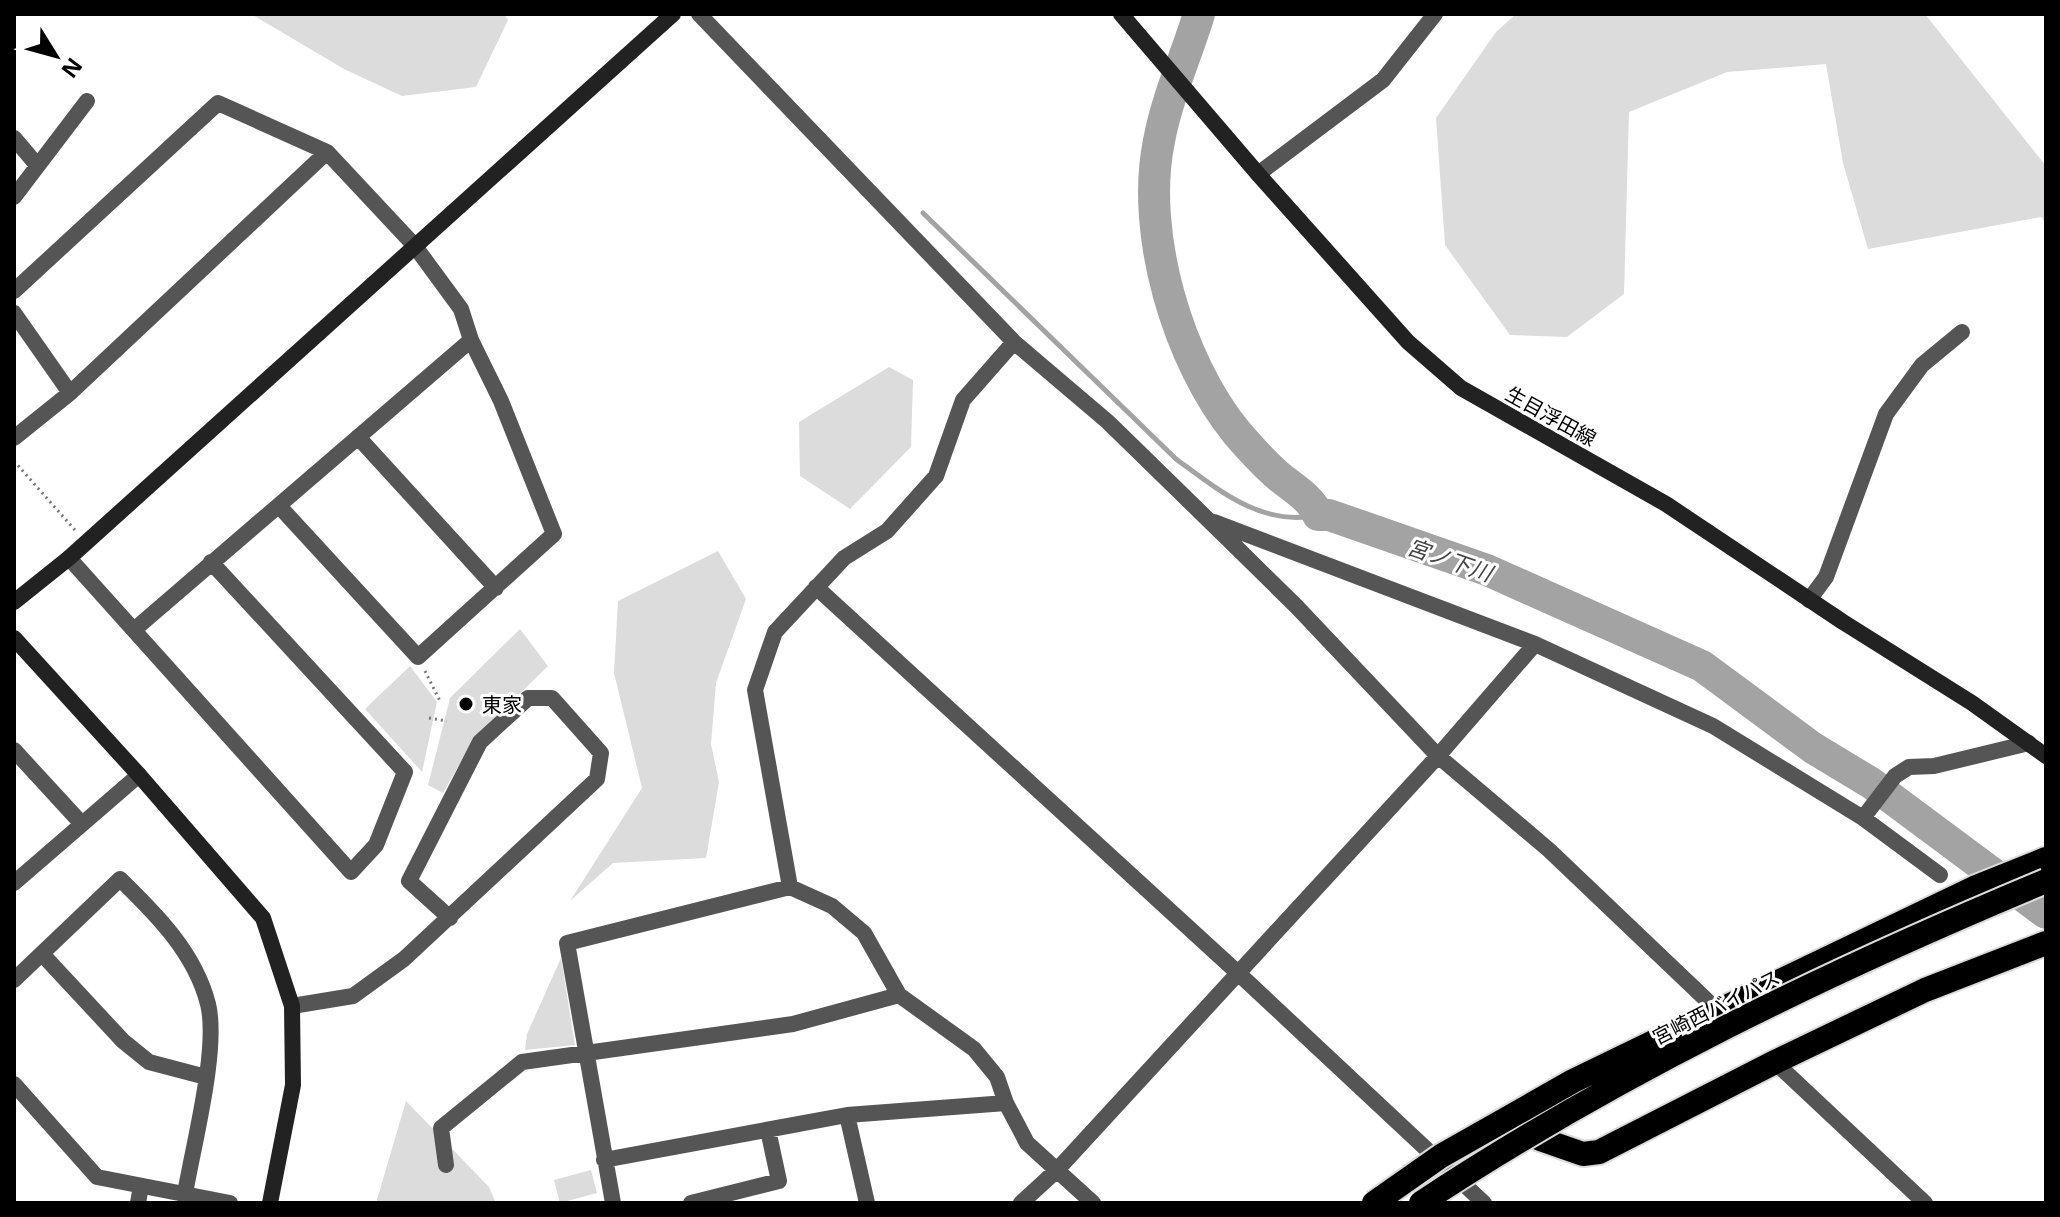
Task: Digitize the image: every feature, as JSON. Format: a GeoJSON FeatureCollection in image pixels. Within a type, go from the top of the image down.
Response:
{"type":"FeatureCollection","features":[{"type":"Feature","properties":{"kind":"highway"},"geometry":{"type":"LineString","coordinates":[[1374,1203],[1441,1156],[1573,1081],[1974,888],[2042,868]]}},
{"type":"Feature","properties":{"kind":"highway","name":"宮崎西バイパス"},"geometry":{"type":"LineString","coordinates":[[1421,1203],[1630,1078],[2042,868]]}},
{"type":"Feature","properties":{"kind":"highway","name":"宮崎西バイパス"},"geometry":{"type":"LineString","coordinates":[[1439,1203],[1540,1139],[1832,988],[2046,895]]}},
{"type":"Feature","properties":{"kind":"highway"},"geometry":{"type":"LineString","coordinates":[[1540,1139],[1583,1154],[1599,1152],[1925,990],[2044,944]]}},
{"type":"Feature","properties":{"kind":"street"},"geometry":{"type":"LineString","coordinates":[[14,602],[69,558],[673,14]]}},
{"type":"Feature","properties":{"kind":"street"},"geometry":{"type":"LineString","coordinates":[[699,14],[1014,342],[1108,422],[1297,607],[1438,756],[1549,850],[1717,1010]]}},
{"type":"Feature","properties":{"kind":"street"},"geometry":{"type":"LineString","coordinates":[[1258,174],[1383,80],[1435,14]]}},
{"type":"Feature","properties":{"kind":"street","name":"生目浮田線"},"geometry":{"type":"LineString","coordinates":[[1122,15],[1408,342],[1461,388],[1666,504],[1809,600],[1972,703],[2046,756]]}},
{"type":"Feature","properties":{"kind":"street"},"geometry":{"type":"LineString","coordinates":[[14,197],[87,101]]}},
{"type":"Feature","properties":{"kind":"street"},"geometry":{"type":"LineString","coordinates":[[14,291],[218,103],[327,152],[414,245],[461,309],[471,340],[501,401],[554,534],[418,657],[280,507]]}},
{"type":"Feature","properties":{"kind":"street"},"geometry":{"type":"LineString","coordinates":[[14,138],[37,165]]}},
{"type":"Feature","properties":{"kind":"street"},"geometry":{"type":"LineString","coordinates":[[14,438],[70,393],[327,152]]}},
{"type":"Feature","properties":{"kind":"street"},"geometry":{"type":"LineString","coordinates":[[14,313],[70,393]]}},
{"type":"Feature","properties":{"kind":"street"},"geometry":{"type":"LineString","coordinates":[[1809,600],[1826,577],[1886,414],[1922,365],[1962,332]]}},
{"type":"Feature","properties":{"kind":"street"},"geometry":{"type":"LineString","coordinates":[[135,629],[471,340]]}},
{"type":"Feature","properties":{"kind":"street"},"geometry":{"type":"LineString","coordinates":[[790,887],[755,690],[775,632],[844,558],[887,531],[936,476],[963,400],[1014,342]]}},
{"type":"Feature","properties":{"kind":"street"},"geometry":{"type":"LineString","coordinates":[[358,437],[496,588]]}},
{"type":"Feature","properties":{"kind":"street"},"geometry":{"type":"LineString","coordinates":[[1205,519],[1535,644],[1713,726],[1868,812],[1940,875]]}},
{"type":"Feature","properties":{"kind":"street"},"geometry":{"type":"LineString","coordinates":[[69,558],[351,872],[376,845],[405,772],[211,562]]}},
{"type":"Feature","properties":{"kind":"street"},"geometry":{"type":"LineString","coordinates":[[816,587],[1484,1203]]}},
{"type":"Feature","properties":{"kind":"street"},"geometry":{"type":"LineString","coordinates":[[14,638],[263,918],[292,1006],[293,1085],[270,1203]]}},
{"type":"Feature","properties":{"kind":"street"},"geometry":{"type":"LineString","coordinates":[[1021,1203],[1057,1170],[1438,756],[1535,644]]}},
{"type":"Feature","properties":{"kind":"street"},"geometry":{"type":"LineString","coordinates":[[292,1006],[353,996],[404,959],[450,918],[597,779],[601,753],[552,698],[528,698],[480,742],[409,881],[450,918]]}},
{"type":"Feature","properties":{"kind":"street"},"geometry":{"type":"LineString","coordinates":[[1868,812],[1895,776],[1909,767],[1934,766],[2029,743]]}},
{"type":"Feature","properties":{"kind":"street"},"geometry":{"type":"LineString","coordinates":[[14,750],[82,824]]}},
{"type":"Feature","properties":{"kind":"street"},"geometry":{"type":"LineString","coordinates":[[14,883],[139,775]]}},
{"type":"Feature","properties":{"kind":"street"},"geometry":{"type":"LineString","coordinates":[[14,980],[120,879],[159,917],[193,967],[208,1004],[212,1032],[185,1194]]}},
{"type":"Feature","properties":{"kind":"street"},"geometry":{"type":"LineString","coordinates":[[613,1203],[567,943],[790,887],[832,906],[864,933],[899,995],[974,1049],[997,1077],[1006,1103],[1027,1143],[1093,1203]]}},
{"type":"Feature","properties":{"kind":"street"},"geometry":{"type":"LineString","coordinates":[[43,955],[123,1041],[149,1062],[206,1077]]}},
{"type":"Feature","properties":{"kind":"street"},"geometry":{"type":"LineString","coordinates":[[446,1165],[441,1128],[522,1062],[793,1024],[899,995]]}},
{"type":"Feature","properties":{"kind":"street"},"geometry":{"type":"LineString","coordinates":[[1777,1061],[1925,1203]]}},
{"type":"Feature","properties":{"kind":"street"},"geometry":{"type":"LineString","coordinates":[[14,1084],[97,1177],[139,1194],[185,1194],[230,1203]]}},
{"type":"Feature","properties":{"kind":"street"},"geometry":{"type":"LineString","coordinates":[[604,1160],[847,1115],[1006,1103]]}},
{"type":"Feature","properties":{"kind":"street"},"geometry":{"type":"LineString","coordinates":[[847,1115],[867,1203]]}},
{"type":"Feature","properties":{"kind":"street"},"geometry":{"type":"LineString","coordinates":[[691,1203],[779,1181],[768,1130]]}},
{"type":"Feature","properties":{"kind":"path"},"geometry":{"type":"LineString","coordinates":[[14,461],[85,541]]}},
{"type":"Feature","properties":{"kind":"path"},"geometry":{"type":"LineString","coordinates":[[418,657],[441,703]]}},
{"type":"Feature","properties":{"kind":"path"},"geometry":{"type":"LineString","coordinates":[[429,718],[447,721]]}},
{"type":"Feature","properties":{"kind":"shaded area"},"geometry":{"type":"Polygon","coordinates":[[[251,14],[504,14],[508,20],[476,87],[402,96],[344,69],[251,14]]]}},
{"type":"Feature","properties":{"kind":"shaded area"},"geometry":{"type":"Polygon","coordinates":[[[1516,14],[1925,14],[2046,166],[2046,223],[2041,217],[1868,249],[1843,163],[1826,64],[1727,72],[1629,112],[1624,294],[1567,337],[1510,335],[1445,245],[1436,118],[1496,32],[1516,14]]]}},
{"type":"Feature","properties":{"kind":"shaded area"},"geometry":{"type":"Polygon","coordinates":[[[889,367],[913,380],[911,447],[850,509],[800,476],[799,422],[889,367]]]}},
{"type":"Feature","properties":{"kind":"shaded area"},"geometry":{"type":"Polygon","coordinates":[[[718,551],[746,599],[716,683],[711,744],[719,782],[706,858],[613,863],[570,901],[642,788],[614,673],[618,601],[718,551]]]}},
{"type":"Feature","properties":{"kind":"shaded area"},"geometry":{"type":"Polygon","coordinates":[[[520,629],[548,666],[475,737],[443,793],[428,785],[450,698],[520,629]]]}},
{"type":"Feature","properties":{"kind":"shaded area"},"geometry":{"type":"Polygon","coordinates":[[[410,666],[437,702],[422,772],[365,709],[410,666]]]}},
{"type":"Feature","properties":{"kind":"shaded area"},"geometry":{"type":"Polygon","coordinates":[[[561,958],[575,1045],[525,1050],[527,1034],[561,958]]]}},
{"type":"Feature","properties":{"kind":"shaded area"},"geometry":{"type":"Polygon","coordinates":[[[406,1101],[489,1187],[496,1203],[376,1203],[406,1101]]]}},
{"type":"Feature","properties":{"kind":"shaded area"},"geometry":{"type":"Polygon","coordinates":[[[591,1170],[597,1193],[560,1203],[554,1180],[591,1170]]]}},
{"type":"Feature","properties":{"kind":"waterway","name":"宮ノ下川"},"geometry":{"type":"LineString","coordinates":[[1199,14],[1159,141],[1154,177],[1160,255],[1181,333],[1197,370],[1216,404],[1256,454],[1305,497],[1318,515],[1329,515],[1487,570],[1702,666],[1813,748],[1871,783],[2046,913]]}},
{"type":"Feature","properties":{"kind":"waterway"},"geometry":{"type":"LineString","coordinates":[[923,213],[1176,459],[1224,493],[1260,511],[1298,518],[1318,515]]}},
{"type":"Feature","properties":{"kind":"place","name":"東家"},"geometry":{"type":"Point","coordinates":[466,704]}}]}
